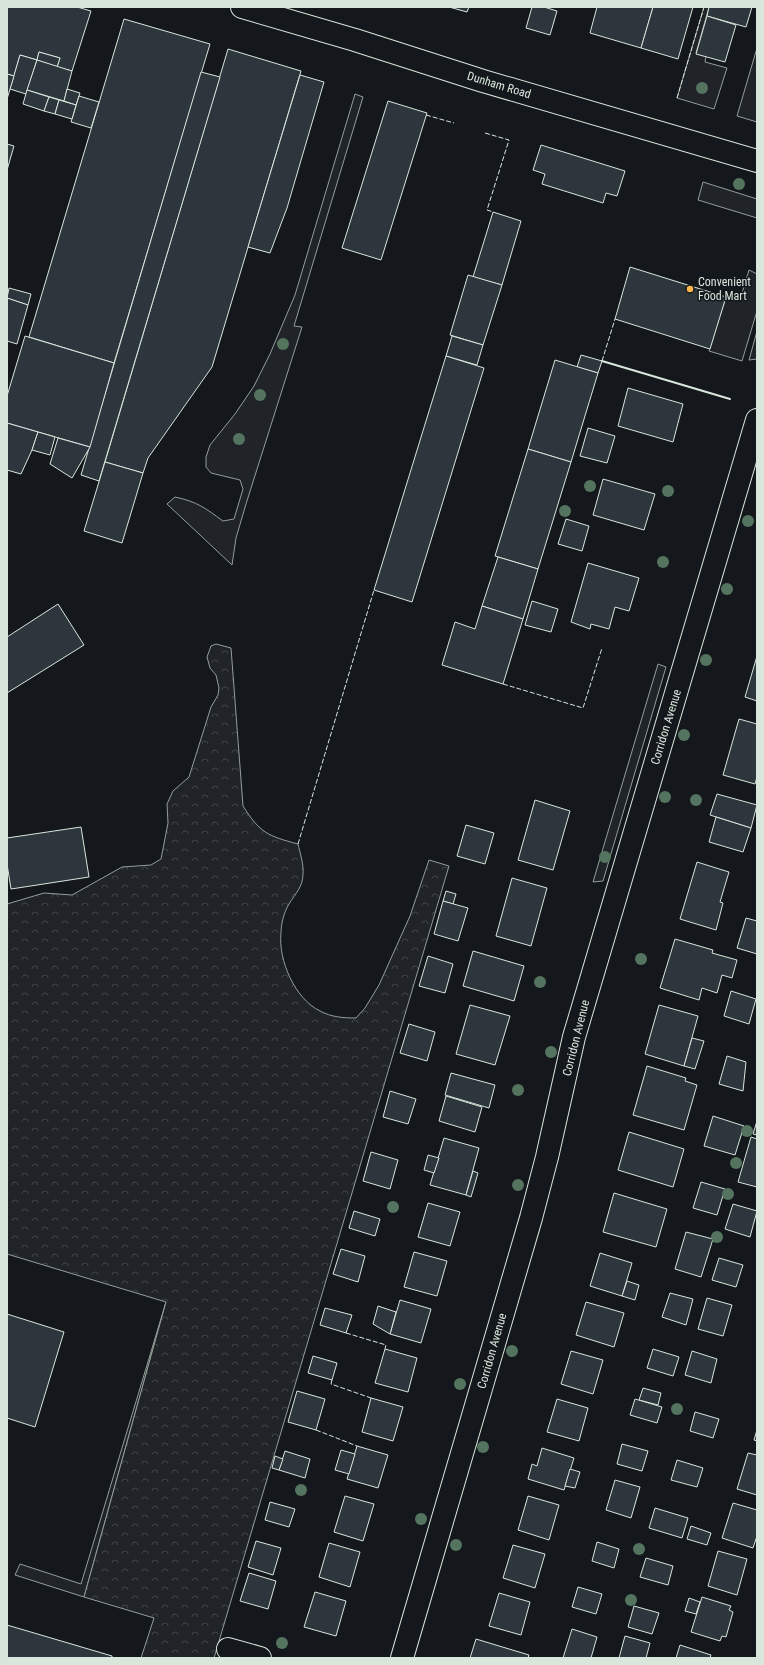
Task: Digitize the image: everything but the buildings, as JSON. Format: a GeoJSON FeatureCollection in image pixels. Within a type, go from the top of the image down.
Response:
{"type":"FeatureCollection","features":[{"type":"Feature","properties":{"kind":"street","name":"Dunham Road"},"geometry":{"type":"LineString","coordinates":[[242,7],[355,40],[490,83],[757,161]]}},
{"type":"Feature","properties":{"kind":"street","name":"Corridon Avenue"},"geometry":{"type":"LineString","coordinates":[[402,1658],[531,1218],[547,1157],[574,1037],[757,420]]}},
{"type":"Feature","properties":{"kind":"street"},"geometry":{"type":"LineString","coordinates":[[228,1649],[260,1658]]}},
{"type":"Feature","properties":{"kind":"green space"},"geometry":{"type":"Polygon","coordinates":[[[704,7],[709,7],[696,53],[706,56],[705,62],[727,68],[714,109],[677,98],[704,7]]]}},
{"type":"Feature","properties":{"kind":"green space"},"geometry":{"type":"Polygon","coordinates":[[[757,48],[757,122],[737,116],[757,48]]]}},
{"type":"Feature","properties":{"kind":"green space"},"geometry":{"type":"Polygon","coordinates":[[[355,94],[363,97],[294,326],[302,327],[236,538],[232,565],[167,504],[175,497],[201,506],[223,521],[234,519],[243,489],[240,480],[211,473],[206,467],[206,457],[210,445],[235,414],[254,386],[270,354],[295,295],[355,94]]]}},
{"type":"Feature","properties":{"kind":"green space"},"geometry":{"type":"Polygon","coordinates":[[[703,182],[757,199],[757,218],[698,200],[703,182]]]}},
{"type":"Feature","properties":{"kind":"green space"},"geometry":{"type":"Polygon","coordinates":[[[749,270],[757,274],[757,311],[742,361],[709,351],[726,297],[740,300],[749,270]]]}},
{"type":"Feature","properties":{"kind":"green space"},"geometry":{"type":"Polygon","coordinates":[[[757,331],[757,359],[749,360],[757,331]]]}},
{"type":"Feature","properties":{"kind":"green space"},"geometry":{"type":"Polygon","coordinates":[[[216,644],[231,648],[243,806],[260,828],[272,836],[298,844],[302,859],[303,879],[284,914],[281,944],[285,966],[290,978],[303,998],[311,1005],[328,1015],[356,1018],[365,1008],[379,985],[410,916],[429,860],[449,866],[214,1658],[141,1658],[154,1618],[84,1597],[166,1302],[7,1254],[7,904],[44,893],[72,895],[122,867],[151,865],[161,859],[168,823],[167,804],[173,791],[189,777],[211,707],[218,695],[219,688],[216,675],[210,668],[207,657],[211,646],[216,644]]]}},
{"type":"Feature","properties":{"kind":"green space"},"geometry":{"type":"Polygon","coordinates":[[[658,664],[666,667],[603,881],[593,882],[658,664]]]}},
{"type":"Feature","properties":{"kind":"green space"},"geometry":{"type":"Polygon","coordinates":[[[166,1302],[84,1597],[15,1575],[20,1564],[81,1584],[166,1302]]]}},
{"type":"Feature","properties":{"kind":"fence"},"geometry":{"type":"LineString","coordinates":[[677,98],[704,7]]}},
{"type":"Feature","properties":{"kind":"fence"},"geometry":{"type":"LineString","coordinates":[[426,115],[454,123]]}},
{"type":"Feature","properties":{"kind":"fence"},"geometry":{"type":"LineString","coordinates":[[485,133],[509,140],[487,210],[493,212]]}},
{"type":"Feature","properties":{"kind":"fence"},"geometry":{"type":"LineString","coordinates":[[602,361],[615,319]]}},
{"type":"Feature","properties":{"kind":"fence"},"geometry":{"type":"LineString","coordinates":[[298,844],[374,590]]}},
{"type":"Feature","properties":{"kind":"fence"},"geometry":{"type":"LineString","coordinates":[[503,684],[583,708],[602,648]]}},
{"type":"Feature","properties":{"kind":"fence"},"geometry":{"type":"LineString","coordinates":[[346,1333],[386,1345],[385,1349]]}},
{"type":"Feature","properties":{"kind":"fence"},"geometry":{"type":"LineString","coordinates":[[332,1380],[331,1384],[371,1398]]}},
{"type":"Feature","properties":{"kind":"fence"},"geometry":{"type":"LineString","coordinates":[[316,1430],[357,1446]]}},
{"type":"Feature","properties":{"kind":"wall"},"geometry":{"type":"LineString","coordinates":[[602,361],[730,399]]}},
{"type":"Feature","properties":{"kind":"place","name":"Convenient Food Mart"},"geometry":{"type":"Point","coordinates":[690,289]}}]}
